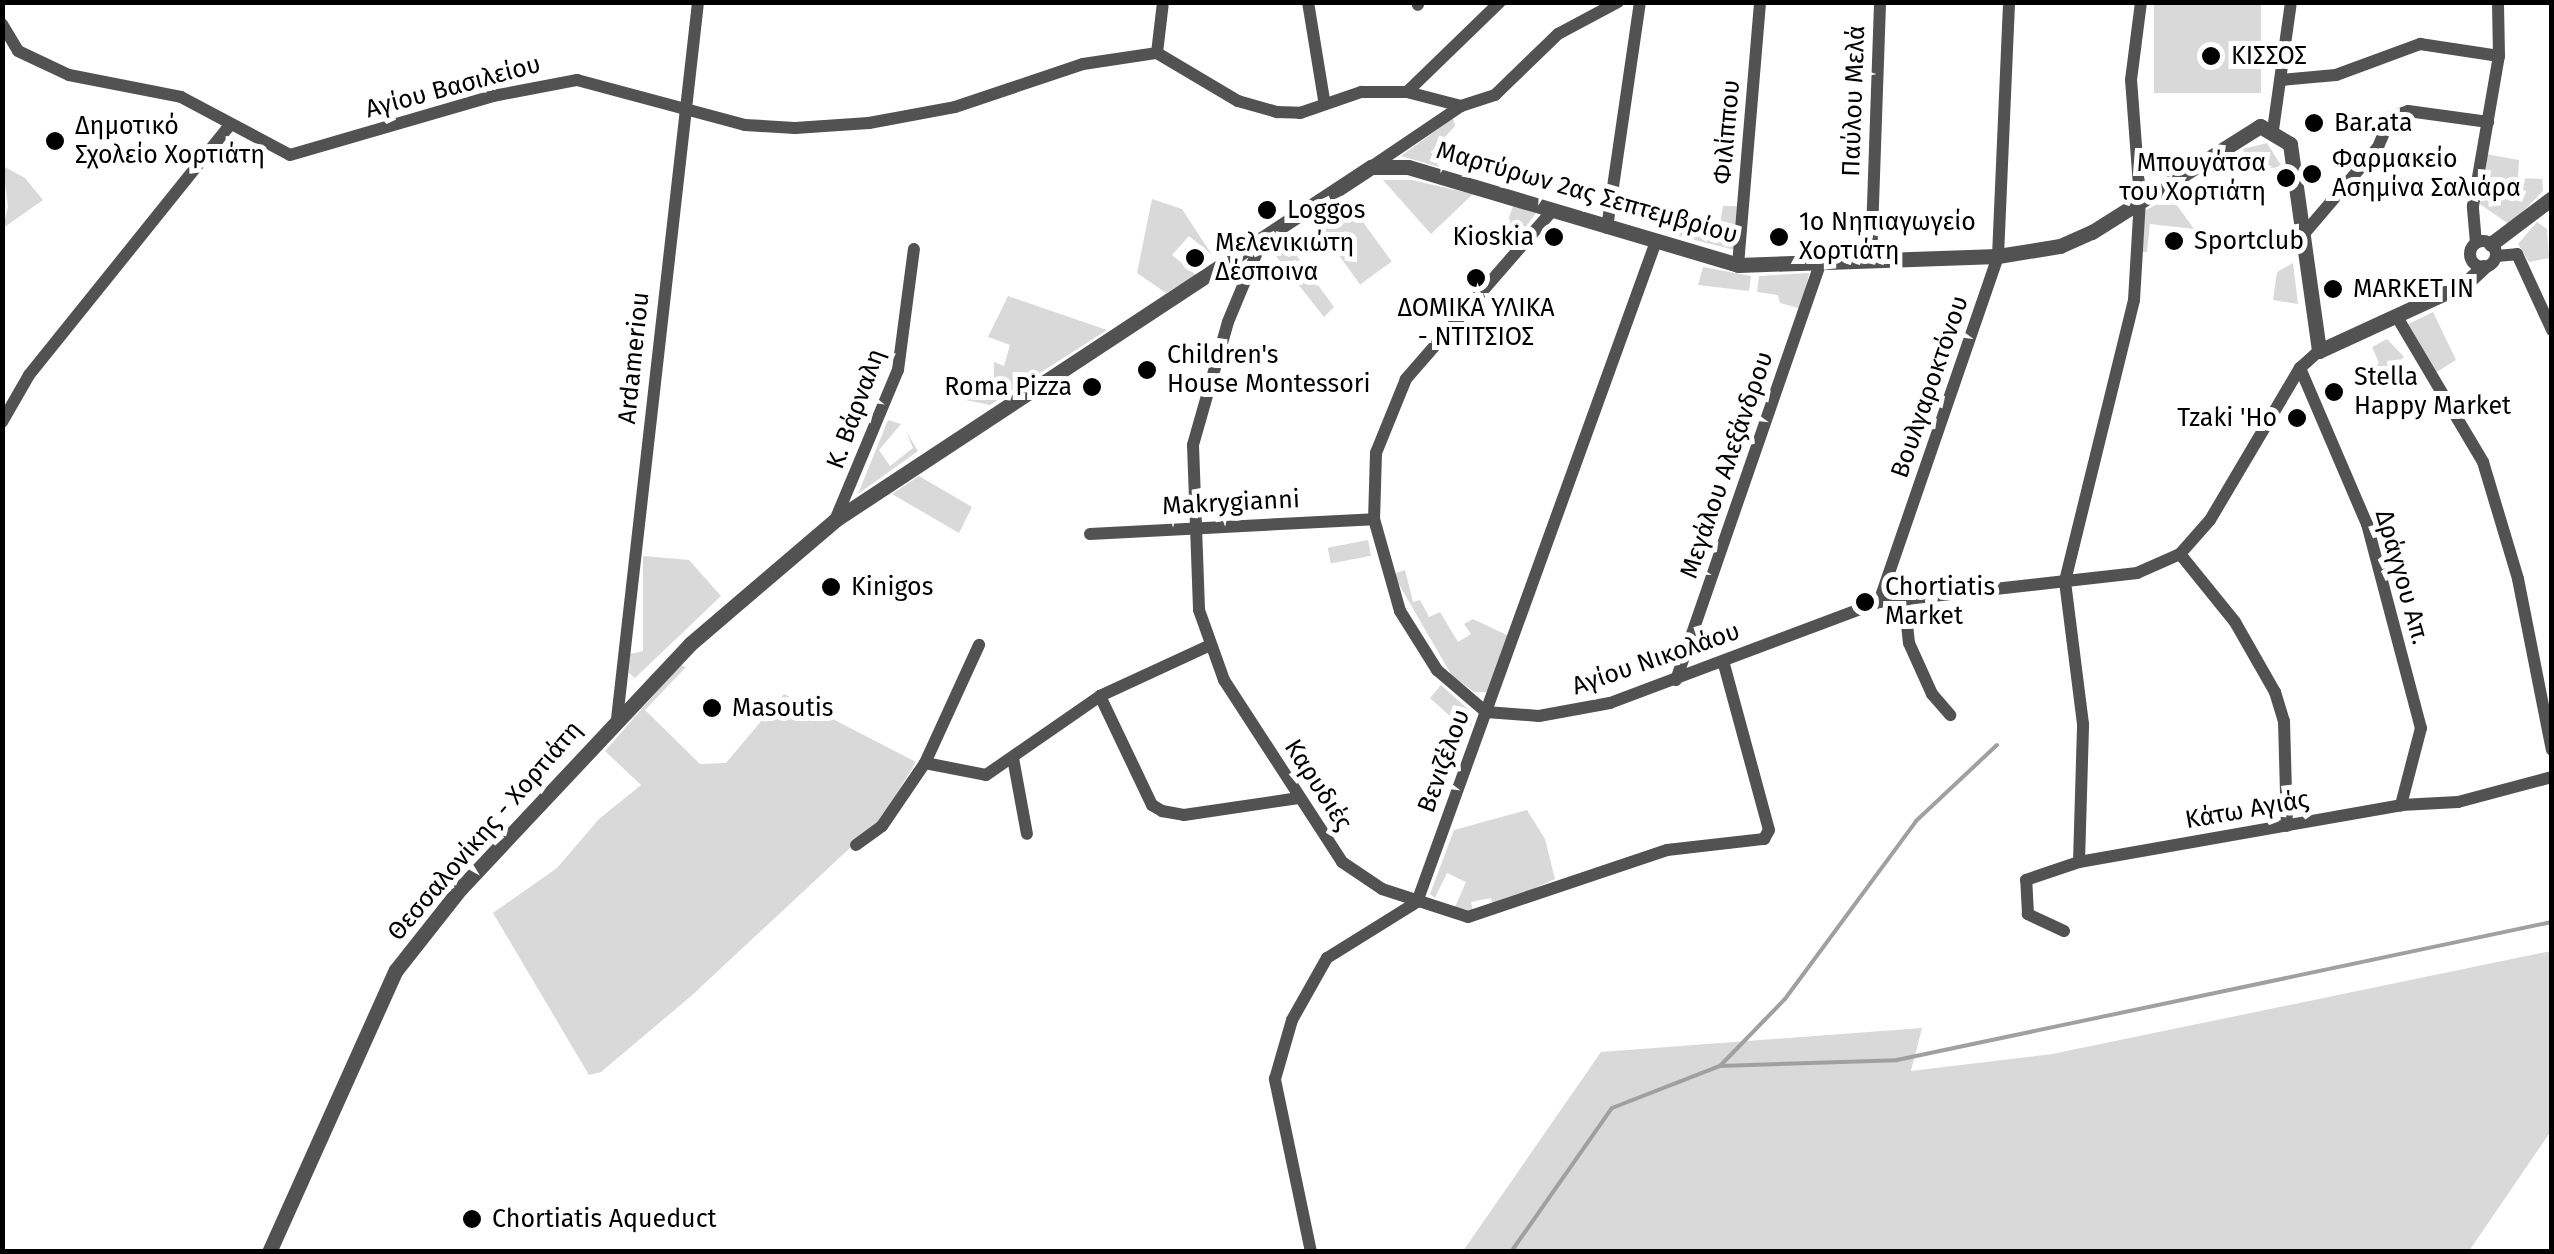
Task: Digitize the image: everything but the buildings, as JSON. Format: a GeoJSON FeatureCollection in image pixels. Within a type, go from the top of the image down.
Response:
{"type":"FeatureCollection","features":[{"type":"Feature","properties":{"kind":"street","name":"Ardameriou"},"geometry":{"type":"LineString","coordinates":[[617,719],[698,2]]}},
{"type":"Feature","properties":{"kind":"street"},"geometry":{"type":"LineString","coordinates":[[1162,2],[1156,53],[1238,101],[1300,112],[1324,100],[1407,92],[1462,106]]}},
{"type":"Feature","properties":{"kind":"street"},"geometry":{"type":"LineString","coordinates":[[1308,2],[1324,100]]}},
{"type":"Feature","properties":{"kind":"street"},"geometry":{"type":"LineString","coordinates":[[1407,92],[1500,2]]}},
{"type":"Feature","properties":{"kind":"street"},"geometry":{"type":"LineString","coordinates":[[617,719],[721,615],[835,520],[1260,245],[1462,106],[1496,96],[1558,34],[1618,2]]}},
{"type":"Feature","properties":{"kind":"street"},"geometry":{"type":"LineString","coordinates":[[1607,228],[1640,2]]}},
{"type":"Feature","properties":{"kind":"street","name":"Φιλίππου"},"geometry":{"type":"LineString","coordinates":[[1738,265],[1760,2]]}},
{"type":"Feature","properties":{"kind":"street","name":"Παύλου Μελά"},"geometry":{"type":"LineString","coordinates":[[1871,262],[1880,2]]}},
{"type":"Feature","properties":{"kind":"street","name":"Βουλγαροκτόνου"},"geometry":{"type":"LineString","coordinates":[[1879,602],[1998,256],[2008,2]]}},
{"type":"Feature","properties":{"kind":"street"},"geometry":{"type":"LineString","coordinates":[[2078,862],[2082,724],[2064,581],[2128,342],[2140,199],[2131,80],[2141,2]]}},
{"type":"Feature","properties":{"kind":"street"},"geometry":{"type":"LineString","coordinates":[[2291,2],[2273,130],[2290,144],[2319,352],[2465,284],[2486,252],[2552,198]]}},
{"type":"Feature","properties":{"kind":"street"},"geometry":{"type":"LineString","coordinates":[[2486,252],[2473,206],[2499,56],[2498,2]]}},
{"type":"Feature","properties":{"kind":"street","name":"Αγίου Βασιλείου"},"geometry":{"type":"LineString","coordinates":[[2,24],[18,50],[69,76],[181,98],[300,155],[493,96],[578,80],[745,125],[870,123],[954,106],[1083,64],[1156,53]]}},
{"type":"Feature","properties":{"kind":"street"},"geometry":{"type":"LineString","coordinates":[[2281,80],[2336,75],[2420,44],[2499,56]]}},
{"type":"Feature","properties":{"kind":"street"},"geometry":{"type":"LineString","coordinates":[[2302,236],[2378,147],[2391,118],[2408,111],[2488,122]]}},
{"type":"Feature","properties":{"kind":"street"},"geometry":{"type":"LineString","coordinates":[[2,422],[29,375],[230,124]]}},
{"type":"Feature","properties":{"kind":"street","name":"Μαρτύρων 2ας Σεπτεμβρίου"},"geometry":{"type":"LineString","coordinates":[[1372,168],[1408,167],[1656,244],[1738,265],[1871,262],[1998,256],[2060,246],[2248,131],[2273,130]]}},
{"type":"Feature","properties":{"kind":"street"},"geometry":{"type":"LineString","coordinates":[[1486,712],[1437,670],[1400,611],[1374,519],[1376,453],[1398,390],[1552,211]]}},
{"type":"Feature","properties":{"kind":"street","name":"Βενιζέλου"},"geometry":{"type":"LineString","coordinates":[[1416,902],[1656,244]]}},
{"type":"Feature","properties":{"kind":"street","name":"Καρυδιές"},"geometry":{"type":"LineString","coordinates":[[1260,245],[1228,322],[1193,445],[1193,527],[1208,646],[1342,862],[1382,889],[1468,917],[1666,850],[1764,839],[1769,830],[1723,661]]}},
{"type":"Feature","properties":{"kind":"street","name":"Κ. Βάρναλη"},"geometry":{"type":"LineString","coordinates":[[835,520],[898,370],[914,249]]}},
{"type":"Feature","properties":{"kind":"street"},"geometry":{"type":"LineString","coordinates":[[2486,252],[2517,254],[2551,326]]}},
{"type":"Feature","properties":{"kind":"street","name":"Μεγάλου Αλεξάνδρου"},"geometry":{"type":"LineString","coordinates":[[1676,680],[1820,264]]}},
{"type":"Feature","properties":{"kind":"street"},"geometry":{"type":"LineString","coordinates":[[2397,317],[2483,462],[2518,579],[2552,750]]}},
{"type":"Feature","properties":{"kind":"street","name":"Αγίου Νικολάου"},"geometry":{"type":"LineString","coordinates":[[1486,712],[1567,713],[1676,680],[1879,602],[2138,574],[2180,554],[2236,482],[2300,368],[2319,352]]}},
{"type":"Feature","properties":{"kind":"street","name":"Δράγγου Απ."},"geometry":{"type":"LineString","coordinates":[[2300,368],[2367,524],[2421,728],[2401,805]]}},
{"type":"Feature","properties":{"kind":"street","name":"Makrygianni"},"geometry":{"type":"LineString","coordinates":[[1090,534],[1374,519]]}},
{"type":"Feature","properties":{"kind":"street"},"geometry":{"type":"LineString","coordinates":[[2180,554],[2235,622],[2275,692],[2284,722],[2287,826]]}},
{"type":"Feature","properties":{"kind":"street"},"geometry":{"type":"LineString","coordinates":[[1904,597],[1909,643],[1932,694],[1950,715]]}},
{"type":"Feature","properties":{"kind":"street"},"geometry":{"type":"LineString","coordinates":[[856,845],[882,826],[925,763],[978,645]]}},
{"type":"Feature","properties":{"kind":"street"},"geometry":{"type":"LineString","coordinates":[[925,763],[986,776],[1100,696],[1208,646]]}},
{"type":"Feature","properties":{"kind":"street"},"geometry":{"type":"LineString","coordinates":[[1100,696],[1152,805],[1162,811],[1184,815],[1299,798]]}},
{"type":"Feature","properties":{"kind":"street","name":"Θεσσαλονίκης - Χορτιάτη"},"geometry":{"type":"LineString","coordinates":[[269,1252],[396,970],[460,889],[617,719]]}},
{"type":"Feature","properties":{"kind":"street"},"geometry":{"type":"LineString","coordinates":[[1012,758],[1027,834]]}},
{"type":"Feature","properties":{"kind":"street","name":"Κάτω Αγιάς"},"geometry":{"type":"LineString","coordinates":[[2064,931],[2028,914],[2026,880],[2078,862],[2401,805],[2458,802],[2552,777]]}},
{"type":"Feature","properties":{"kind":"street"},"geometry":{"type":"LineString","coordinates":[[1312,1252],[1276,1091],[1282,1053],[1304,990],[1327,958],[1416,902]]}},
{"type":"Feature","properties":{"kind":"shaded area","name":"ΚΙΣΣΟΣ"},"geometry":{"type":"Polygon","coordinates":[[[2154,3],[2261,3],[2261,93],[2154,93],[2154,3]]]}},
{"type":"Feature","properties":{"kind":"shaded area"},"geometry":{"type":"Polygon","coordinates":[[[1453,118],[1455,126],[1431,152],[1439,167],[1401,156],[1453,118]]]}},
{"type":"Feature","properties":{"kind":"shaded area"},"geometry":{"type":"Polygon","coordinates":[[[2267,143],[2282,167],[2248,170],[2243,149],[2267,143]]]}},
{"type":"Feature","properties":{"kind":"shaded area"},"geometry":{"type":"Polygon","coordinates":[[[2486,154],[2519,160],[2518,178],[2542,179],[2543,191],[2510,225],[2480,204],[2486,154]]]}},
{"type":"Feature","properties":{"kind":"shaded area"},"geometry":{"type":"Polygon","coordinates":[[[3,166],[25,178],[43,200],[3,228],[8,207],[3,166]]]}},
{"type":"Feature","properties":{"kind":"shaded area"},"geometry":{"type":"Polygon","coordinates":[[[1383,180],[1412,180],[1473,194],[1431,234],[1383,180]]]}},
{"type":"Feature","properties":{"kind":"shaded area"},"geometry":{"type":"Polygon","coordinates":[[[2171,197],[2194,229],[2150,224],[2147,252],[2140,252],[2144,211],[2171,197]]]}},
{"type":"Feature","properties":{"kind":"shaded area"},"geometry":{"type":"Polygon","coordinates":[[[1152,199],[1182,209],[1212,255],[1189,236],[1172,255],[1196,275],[1166,293],[1137,273],[1152,199]]]}},
{"type":"Feature","properties":{"kind":"shaded area"},"geometry":{"type":"Polygon","coordinates":[[[1347,200],[1392,261],[1360,284],[1315,223],[1347,200]]]}},
{"type":"Feature","properties":{"kind":"shaded area"},"geometry":{"type":"Polygon","coordinates":[[[1679,203],[1675,222],[1719,230],[1723,206],[1738,206],[1735,250],[1667,233],[1679,203]]]}},
{"type":"Feature","properties":{"kind":"shaded area"},"geometry":{"type":"Polygon","coordinates":[[[1513,206],[1536,213],[1511,247],[1500,244],[1513,206]]]}},
{"type":"Feature","properties":{"kind":"shaded area"},"geometry":{"type":"Polygon","coordinates":[[[2537,222],[2547,229],[2549,258],[2529,262],[2518,244],[2537,222]]]}},
{"type":"Feature","properties":{"kind":"shaded area"},"geometry":{"type":"Polygon","coordinates":[[[1286,241],[1334,307],[1324,317],[1272,251],[1286,241]]]}},
{"type":"Feature","properties":{"kind":"shaded area"},"geometry":{"type":"Polygon","coordinates":[[[2293,263],[2298,304],[2273,300],[2277,272],[2293,263]]]}},
{"type":"Feature","properties":{"kind":"shaded area"},"geometry":{"type":"Polygon","coordinates":[[[1703,267],[1751,276],[1749,291],[1698,285],[1703,267]]]}},
{"type":"Feature","properties":{"kind":"shaded area"},"geometry":{"type":"Polygon","coordinates":[[[1809,273],[1802,309],[1780,303],[1778,295],[1757,292],[1759,276],[1809,273]]]}},
{"type":"Feature","properties":{"kind":"shaded area"},"geometry":{"type":"Polygon","coordinates":[[[1008,296],[1107,330],[990,405],[956,398],[960,382],[974,386],[977,399],[994,392],[994,362],[1004,366],[1010,345],[988,337],[1008,296]]]}},
{"type":"Feature","properties":{"kind":"shaded area"},"geometry":{"type":"Polygon","coordinates":[[[2433,312],[2456,360],[2432,375],[2404,326],[2433,312]]]}},
{"type":"Feature","properties":{"kind":"shaded area"},"geometry":{"type":"Polygon","coordinates":[[[2387,339],[2404,357],[2368,385],[2363,371],[2379,363],[2372,347],[2387,339]]]}},
{"type":"Feature","properties":{"kind":"shaded area"},"geometry":{"type":"Polygon","coordinates":[[[888,420],[901,424],[879,450],[890,466],[913,448],[906,431],[918,451],[858,494],[888,420]]]}},
{"type":"Feature","properties":{"kind":"shaded area"},"geometry":{"type":"Polygon","coordinates":[[[919,476],[972,507],[959,533],[892,494],[919,476]]]}},
{"type":"Feature","properties":{"kind":"shaded area"},"geometry":{"type":"Polygon","coordinates":[[[1368,540],[1371,556],[1331,564],[1328,548],[1368,540]]]}},
{"type":"Feature","properties":{"kind":"shaded area"},"geometry":{"type":"Polygon","coordinates":[[[643,556],[689,560],[721,596],[635,678],[629,673],[630,654],[643,651],[643,556]]]}},
{"type":"Feature","properties":{"kind":"shaded area"},"geometry":{"type":"Polygon","coordinates":[[[1405,570],[1413,602],[1420,600],[1429,617],[1440,612],[1458,642],[1471,634],[1464,624],[1473,619],[1509,636],[1490,692],[1474,692],[1452,676],[1393,574],[1405,570]]]}},
{"type":"Feature","properties":{"kind":"shaded area"},"geometry":{"type":"Polygon","coordinates":[[[680,665],[686,667],[645,710],[700,764],[726,763],[784,694],[916,762],[881,819],[690,997],[601,1072],[589,1075],[493,913],[557,868],[599,819],[641,785],[605,751],[680,665]]]}},
{"type":"Feature","properties":{"kind":"shaded area"},"geometry":{"type":"Polygon","coordinates":[[[1441,685],[1469,710],[1472,725],[1463,728],[1430,698],[1441,685]]]}},
{"type":"Feature","properties":{"kind":"shaded area"},"geometry":{"type":"Polygon","coordinates":[[[1527,810],[1545,839],[1555,879],[1493,907],[1491,898],[1471,902],[1473,911],[1455,907],[1466,882],[1447,873],[1435,898],[1430,894],[1454,830],[1527,810]]]}},
{"type":"Feature","properties":{"kind":"shaded area"},"geometry":{"type":"Polygon","coordinates":[[[2551,951],[2551,1131],[2469,1251],[1463,1251],[1601,1052],[1922,1028],[1911,1071],[2052,1054],[2551,951]]]}},
{"type":"Feature","properties":{"kind":"waterway"},"geometry":{"type":"LineString","coordinates":[[1511,1252],[1612,1108],[1720,1066],[1785,999],[1916,821],[1997,745]]}},
{"type":"Feature","properties":{"kind":"waterway"},"geometry":{"type":"LineString","coordinates":[[1720,1066],[1897,1060],[2552,922]]}},
{"type":"Feature","properties":{"kind":"place","name":"ΚΙΣΣΟΣ"},"geometry":{"type":"Point","coordinates":[2211,56]}},
{"type":"Feature","properties":{"kind":"place","name":"Bar.ata"},"geometry":{"type":"Point","coordinates":[2314,123]}},
{"type":"Feature","properties":{"kind":"place","name":"Δημοτικό Σχολείο Χορτιάτη"},"geometry":{"type":"Point","coordinates":[55,141]}},
{"type":"Feature","properties":{"kind":"place","name":"Φαρμακείο Ασημίνα Σαλιάρα"},"geometry":{"type":"Point","coordinates":[2312,174]}},
{"type":"Feature","properties":{"kind":"place","name":"Μπουγάτσα του Χορτιάτη"},"geometry":{"type":"Point","coordinates":[2286,178]}},
{"type":"Feature","properties":{"kind":"place","name":"Loggos"},"geometry":{"type":"Point","coordinates":[1267,210]}},
{"type":"Feature","properties":{"kind":"place","name":"Kioskia"},"geometry":{"type":"Point","coordinates":[1554,237]}},
{"type":"Feature","properties":{"kind":"place","name":"1ο Νηπιαγωγείο Χορτιάτη"},"geometry":{"type":"Point","coordinates":[1779,237]}},
{"type":"Feature","properties":{"kind":"place","name":"Sportclub"},"geometry":{"type":"Point","coordinates":[2174,241]}},
{"type":"Feature","properties":{"kind":"place","name":"Μελενικιώτη Δέσποινα"},"geometry":{"type":"Point","coordinates":[1195,258]}},
{"type":"Feature","properties":{"kind":"place","name":"ΔΟΜΙΚΑ ΥΛΙΚΑ - ΝΤΙΤΣΙΟΣ"},"geometry":{"type":"Point","coordinates":[1476,278]}},
{"type":"Feature","properties":{"kind":"place","name":"MARKET IN"},"geometry":{"type":"Point","coordinates":[2333,289]}},
{"type":"Feature","properties":{"kind":"place","name":"Children's House Montessori"},"geometry":{"type":"Point","coordinates":[1147,370]}},
{"type":"Feature","properties":{"kind":"place","name":"Roma Pizza"},"geometry":{"type":"Point","coordinates":[1092,387]}},
{"type":"Feature","properties":{"kind":"place","name":"Stella Happy Market"},"geometry":{"type":"Point","coordinates":[2334,392]}},
{"type":"Feature","properties":{"kind":"place","name":"Tzaki 'Ho"},"geometry":{"type":"Point","coordinates":[2297,418]}},
{"type":"Feature","properties":{"kind":"place","name":"Kinigos"},"geometry":{"type":"Point","coordinates":[831,587]}},
{"type":"Feature","properties":{"kind":"place","name":"Chortiatis Market"},"geometry":{"type":"Point","coordinates":[1865,602]}},
{"type":"Feature","properties":{"kind":"place","name":"Masoutis"},"geometry":{"type":"Point","coordinates":[712,708]}},
{"type":"Feature","properties":{"kind":"place","name":"Chortiatis Aqueduct"},"geometry":{"type":"Point","coordinates":[472,1219]}}]}
